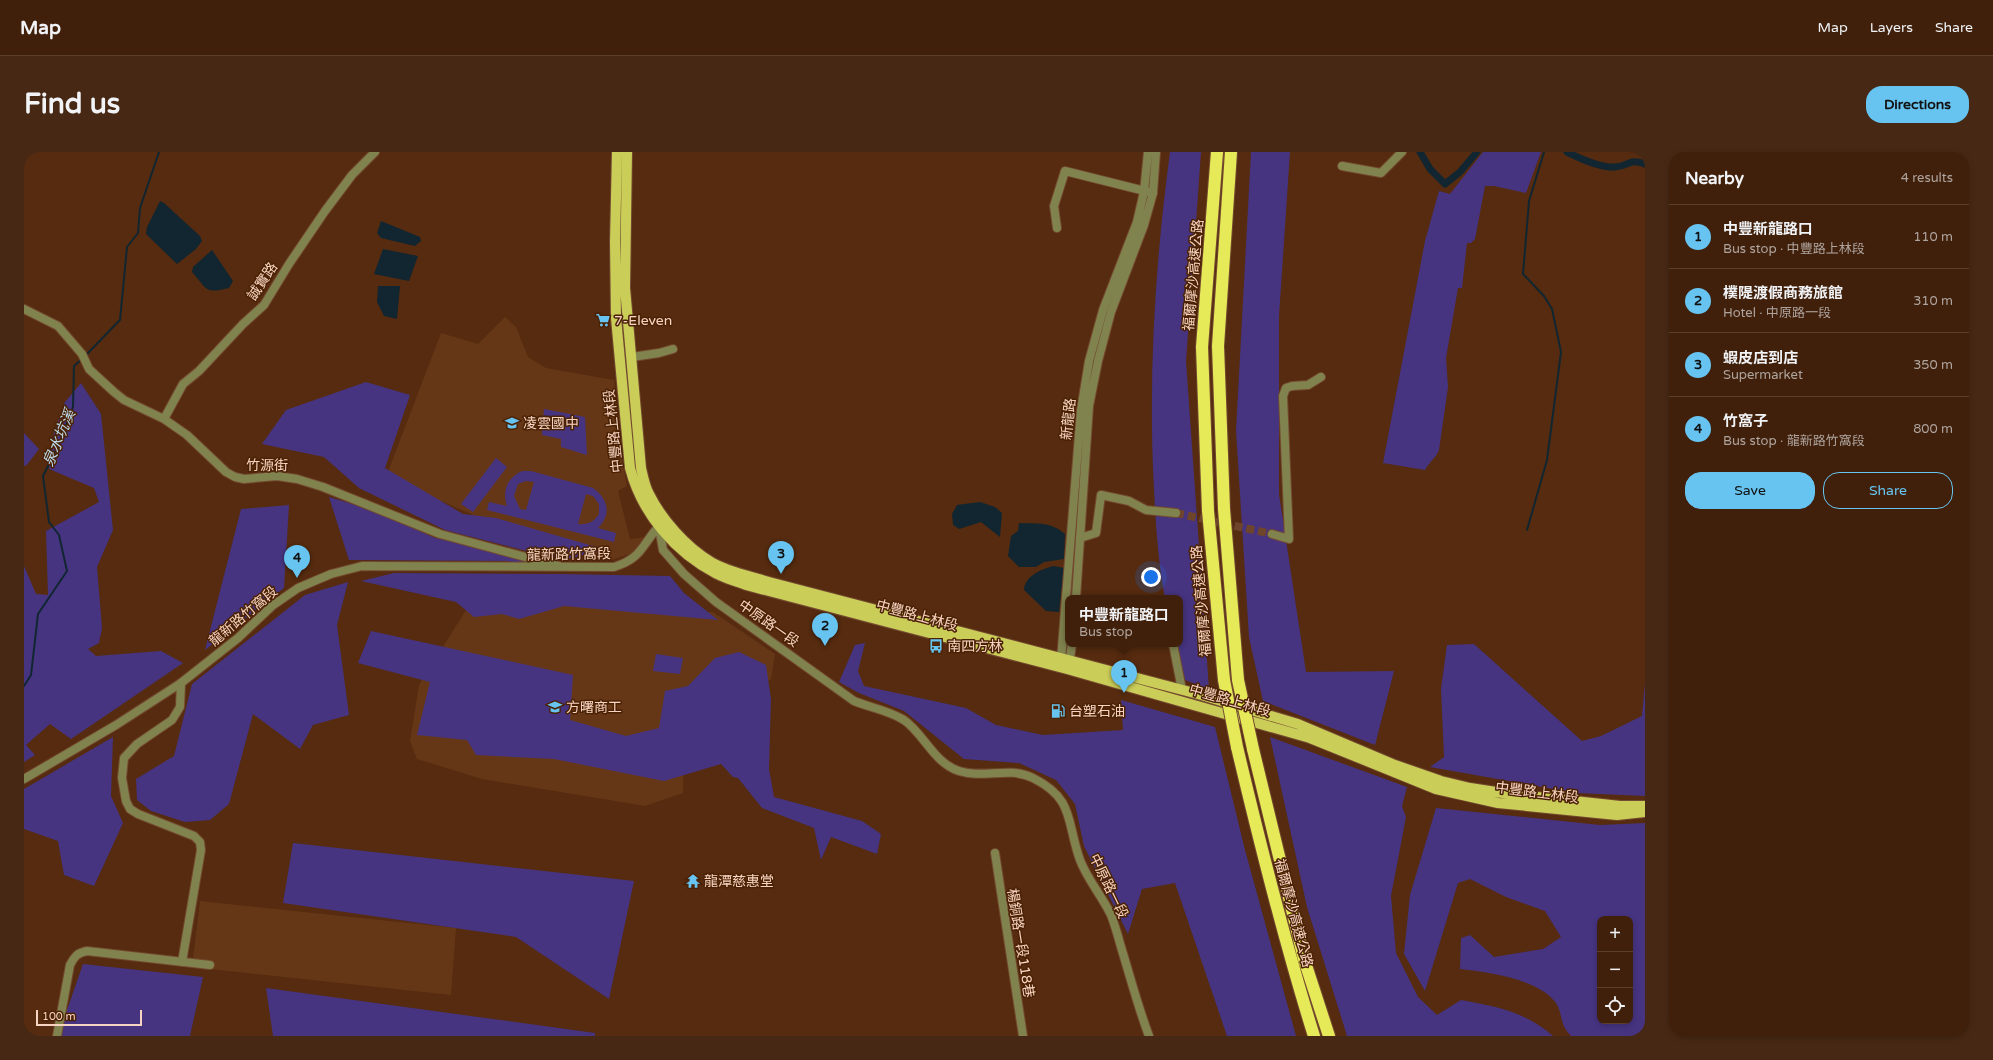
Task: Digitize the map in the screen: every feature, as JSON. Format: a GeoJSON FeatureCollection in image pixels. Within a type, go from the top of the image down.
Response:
{"type":"FeatureCollection","features":[{"type":"Feature","properties":{"kind":"highway","name":"福爾摩沙高速公路"},"geometry":{"type":"LineString","coordinates":[[1217,152],[1202,347],[1208,511],[1224,680],[1237,747],[1265,866],[1314,1036]]}},
{"type":"Feature","properties":{"kind":"highway","name":"福爾摩沙高速公路"},"geometry":{"type":"LineString","coordinates":[[1231,152],[1218,346],[1224,509],[1238,680],[1253,749],[1304,959],[1329,1036]]}},
{"type":"Feature","properties":{"kind":"main road","name":"中豐路上林段"},"geometry":{"type":"LineString","coordinates":[[617,152],[615,242],[616,318],[630,468],[638,493],[646,510],[711,562],[724,568],[769,582],[1061,660],[1069,665],[1310,738],[1436,788],[1506,804],[1617,815],[1645,812]]}},
{"type":"Feature","properties":{"kind":"main road","name":"中豐路上林段"},"geometry":{"type":"LineString","coordinates":[[627,152],[625,288],[641,468],[648,493],[662,524],[680,548],[702,565],[719,575],[746,585],[1069,665],[1182,690],[1298,724],[1396,765],[1441,781],[1470,788],[1509,794],[1620,806],[1645,806]]}},
{"type":"Feature","properties":{"kind":"street","name":"誠實路"},"geometry":{"type":"LineString","coordinates":[[164,419],[184,384],[199,371],[243,324],[264,305],[289,264],[352,175],[375,152]]}},
{"type":"Feature","properties":{"kind":"street","name":"新龍路"},"geometry":{"type":"LineString","coordinates":[[1066,595],[1081,410],[1089,361],[1103,310],[1136,222],[1149,192],[1148,152]]}},
{"type":"Feature","properties":{"kind":"street","name":"新龍路"},"geometry":{"type":"LineString","coordinates":[[1076,595],[1089,406],[1098,361],[1111,312],[1144,224],[1156,152]]}},
{"type":"Feature","properties":{"kind":"street"},"geometry":{"type":"LineString","coordinates":[[1342,166],[1381,173],[1402,152]]}},
{"type":"Feature","properties":{"kind":"street"},"geometry":{"type":"LineString","coordinates":[[1057,228],[1054,206],[1065,171],[1149,192]]}},
{"type":"Feature","properties":{"kind":"street","name":"竹源街"},"geometry":{"type":"LineString","coordinates":[[24,309],[58,326],[84,358],[89,369],[124,400],[164,419],[186,435],[226,472],[235,477],[244,479],[257,476],[277,476],[297,479],[323,487],[440,534],[559,566]]}},
{"type":"Feature","properties":{"kind":"street"},"geometry":{"type":"LineString","coordinates":[[632,357],[659,353],[672,349]]}},
{"type":"Feature","properties":{"kind":"street"},"geometry":{"type":"LineString","coordinates":[[1272,534],[1289,539],[1290,511],[1283,396],[1286,388],[1308,385],[1321,378]]}},
{"type":"Feature","properties":{"kind":"street"},"geometry":{"type":"LineString","coordinates":[[1080,538],[1096,533],[1101,495],[1129,501],[1146,510],[1176,512]]}},
{"type":"Feature","properties":{"kind":"street","name":"龍新路竹窩段"},"geometry":{"type":"LineString","coordinates":[[24,779],[116,725],[181,683],[238,638],[272,606],[298,588],[331,574],[362,566],[534,568],[559,566],[614,567],[624,564],[635,556],[645,547],[662,524]]}},
{"type":"Feature","properties":{"kind":"street","name":"中原路一段"},"geometry":{"type":"LineString","coordinates":[[662,524],[663,550],[684,574],[716,602],[854,701],[869,707],[884,710],[904,720],[916,730],[931,750],[947,764],[959,771],[976,773],[1004,771],[1022,772],[1051,788],[1066,807],[1080,861],[1111,916],[1149,1036]]}},
{"type":"Feature","properties":{"kind":"street","name":"新龍路"},"geometry":{"type":"LineString","coordinates":[[1061,660],[1065,610]]}},
{"type":"Feature","properties":{"kind":"street"},"geometry":{"type":"LineString","coordinates":[[1069,665],[1072,647]]}},
{"type":"Feature","properties":{"kind":"street"},"geometry":{"type":"LineString","coordinates":[[1174,647],[1182,690]]}},
{"type":"Feature","properties":{"kind":"street"},"geometry":{"type":"LineString","coordinates":[[181,683],[180,707],[172,720],[137,744],[124,758],[122,778],[126,801],[130,809],[138,814],[194,836],[200,842],[201,850],[182,962]]}},
{"type":"Feature","properties":{"kind":"street","name":"楊銅路一段118巷"},"geometry":{"type":"LineString","coordinates":[[995,853],[1023,1036]]}},
{"type":"Feature","properties":{"kind":"street"},"geometry":{"type":"LineString","coordinates":[[57,1036],[70,965],[79,952],[86,951],[210,966]]}},
{"type":"Feature","properties":{"kind":"shaded area"},"geometry":{"type":"Polygon","coordinates":[[[1170,152],[1201,152],[1186,361],[1209,689],[1185,680],[1176,647],[1183,647],[1183,595],[1165,595],[1157,530],[1152,448],[1152,363],[1160,236],[1170,152]]]}},
{"type":"Feature","properties":{"kind":"shaded area"},"geometry":{"type":"Polygon","coordinates":[[[1251,152],[1290,152],[1279,316],[1279,494],[1306,672],[1394,671],[1375,745],[1263,701],[1249,637],[1236,431],[1251,152]]]}},
{"type":"Feature","properties":{"kind":"shaded area"},"geometry":{"type":"Polygon","coordinates":[[[1483,152],[1541,152],[1526,193],[1494,186],[1485,186],[1475,239],[1471,243],[1467,243],[1462,288],[1458,288],[1446,358],[1448,387],[1438,453],[1425,470],[1383,463],[1425,241],[1439,191],[1450,194],[1483,152]]]}},
{"type":"Feature","properties":{"kind":"shaded area","name":"凌雲國中"},"geometry":{"type":"Polygon","coordinates":[[[505,317],[516,327],[528,357],[546,368],[614,380],[620,449],[627,486],[618,491],[630,539],[646,537],[632,553],[612,560],[526,538],[386,477],[441,333],[478,344],[505,317]]]}},
{"type":"Feature","properties":{"kind":"shaded area"},"geometry":{"type":"Polygon","coordinates":[[[366,382],[410,395],[385,468],[463,514],[496,518],[607,550],[561,560],[445,530],[359,488],[324,457],[262,444],[286,410],[366,382]]]}},
{"type":"Feature","properties":{"kind":"shaded area"},"geometry":{"type":"Polygon","coordinates":[[[81,383],[101,414],[113,530],[97,567],[102,628],[99,643],[88,649],[96,656],[161,651],[183,663],[71,739],[50,724],[26,745],[35,755],[24,762],[24,566],[36,594],[48,595],[46,531],[99,502],[94,488],[49,469],[53,436],[65,402],[81,383]]]}},
{"type":"Feature","properties":{"kind":"shaded area"},"geometry":{"type":"Polygon","coordinates":[[[544,409],[585,417],[587,455],[561,447],[561,439],[542,435],[544,409]]]}},
{"type":"Feature","properties":{"kind":"shaded area"},"geometry":{"type":"Polygon","coordinates":[[[24,433],[39,449],[26,466],[24,465],[24,433]]]}},
{"type":"Feature","properties":{"kind":"shaded area"},"geometry":{"type":"Polygon","coordinates":[[[496,458],[507,467],[473,512],[461,504],[496,458]]]}},
{"type":"Feature","properties":{"kind":"shaded area"},"geometry":{"type":"Polygon","coordinates":[[[522,471],[531,471],[593,488],[605,502],[607,512],[598,528],[616,533],[614,542],[487,510],[489,502],[507,506],[505,495],[507,486],[509,481],[522,471]],[[526,481],[518,484],[514,496],[520,509],[526,510],[534,482],[526,481]],[[586,494],[578,524],[590,522],[599,514],[599,504],[593,496],[586,494]]]}},
{"type":"Feature","properties":{"kind":"shaded area"},"geometry":{"type":"Polygon","coordinates":[[[329,497],[369,509],[435,538],[534,560],[530,566],[507,561],[349,560],[329,497]]]}},
{"type":"Feature","properties":{"kind":"shaded area"},"geometry":{"type":"Polygon","coordinates":[[[289,505],[284,588],[205,650],[241,509],[289,505]]]}},
{"type":"Feature","properties":{"kind":"shaded area"},"geometry":{"type":"Polygon","coordinates":[[[394,573],[670,576],[684,593],[718,620],[564,606],[519,619],[502,614],[474,617],[456,602],[361,581],[394,573]]]}},
{"type":"Feature","properties":{"kind":"shaded area"},"geometry":{"type":"Polygon","coordinates":[[[348,582],[337,625],[349,715],[313,725],[300,749],[253,714],[229,804],[210,820],[185,822],[151,811],[137,800],[136,779],[174,756],[192,684],[305,595],[348,582]]]}},
{"type":"Feature","properties":{"kind":"shaded area","name":"方曙商工"},"geometry":{"type":"Polygon","coordinates":[[[532,593],[680,612],[713,612],[775,654],[771,679],[746,695],[685,720],[683,793],[645,806],[482,779],[417,759],[410,741],[419,685],[466,610],[532,593]]]}},
{"type":"Feature","properties":{"kind":"shaded area"},"geometry":{"type":"Polygon","coordinates":[[[371,631],[573,675],[570,720],[626,736],[659,728],[665,691],[688,686],[715,658],[739,652],[766,665],[771,699],[769,769],[774,797],[862,821],[881,834],[877,854],[831,837],[821,860],[814,828],[762,808],[738,778],[733,777],[721,764],[664,781],[554,759],[476,755],[467,740],[417,735],[430,682],[358,663],[371,631]]]}},
{"type":"Feature","properties":{"kind":"shaded area"},"geometry":{"type":"Polygon","coordinates":[[[865,643],[858,671],[864,686],[966,708],[996,725],[1043,735],[1123,730],[1121,700],[1215,727],[1245,850],[1296,1036],[1227,1036],[1175,883],[1142,889],[1128,934],[1084,846],[1075,804],[1056,780],[1019,763],[964,759],[904,711],[859,693],[839,682],[855,645],[865,643]]]}},
{"type":"Feature","properties":{"kind":"shaded area"},"geometry":{"type":"Polygon","coordinates":[[[1474,644],[1582,741],[1601,736],[1642,716],[1645,683],[1645,796],[1576,793],[1430,767],[1444,757],[1441,689],[1447,645],[1474,644]]]}},
{"type":"Feature","properties":{"kind":"shaded area"},"geometry":{"type":"Polygon","coordinates":[[[656,654],[683,658],[680,674],[653,671],[656,654]]]}},
{"type":"Feature","properties":{"kind":"shaded area"},"geometry":{"type":"Polygon","coordinates":[[[113,737],[111,796],[123,823],[94,886],[64,875],[58,841],[24,829],[24,789],[113,737]]]}},
{"type":"Feature","properties":{"kind":"shaded area"},"geometry":{"type":"Polygon","coordinates":[[[1270,737],[1407,787],[1402,806],[1406,817],[1391,896],[1396,953],[1418,997],[1437,1015],[1461,1000],[1510,1011],[1532,1021],[1553,1036],[1347,1036],[1307,907],[1270,737]]]}},
{"type":"Feature","properties":{"kind":"shaded area"},"geometry":{"type":"Polygon","coordinates":[[[1436,808],[1600,825],[1645,823],[1645,1036],[1571,1036],[1567,1032],[1556,1003],[1538,988],[1526,982],[1512,978],[1460,969],[1461,938],[1470,935],[1494,957],[1543,949],[1561,937],[1545,911],[1506,897],[1470,879],[1458,883],[1425,991],[1404,954],[1410,895],[1436,808]]]}},
{"type":"Feature","properties":{"kind":"shaded area"},"geometry":{"type":"Polygon","coordinates":[[[293,843],[634,881],[609,999],[516,937],[283,903],[293,843]]]}},
{"type":"Feature","properties":{"kind":"shaded area"},"geometry":{"type":"Polygon","coordinates":[[[200,901],[456,928],[451,995],[192,967],[200,901]]]}},
{"type":"Feature","properties":{"kind":"shaded area"},"geometry":{"type":"Polygon","coordinates":[[[83,964],[203,977],[190,1036],[58,1036],[83,964]]]}},
{"type":"Feature","properties":{"kind":"shaded area"},"geometry":{"type":"Polygon","coordinates":[[[266,988],[595,1033],[595,1036],[273,1036],[266,988]]]}},
{"type":"Feature","properties":{"kind":"water"},"geometry":{"type":"Polygon","coordinates":[[[160,201],[200,236],[202,241],[196,249],[177,264],[146,234],[147,227],[160,201]]]}},
{"type":"Feature","properties":{"kind":"water"},"geometry":{"type":"Polygon","coordinates":[[[381,221],[420,237],[421,241],[415,246],[381,238],[377,233],[381,221]]]}},
{"type":"Feature","properties":{"kind":"water"},"geometry":{"type":"Polygon","coordinates":[[[383,249],[418,256],[409,281],[374,274],[383,249]]]}},
{"type":"Feature","properties":{"kind":"water"},"geometry":{"type":"Polygon","coordinates":[[[212,250],[233,281],[229,288],[215,291],[207,289],[192,272],[193,267],[212,250]]]}},
{"type":"Feature","properties":{"kind":"water"},"geometry":{"type":"Polygon","coordinates":[[[378,286],[400,286],[397,319],[384,316],[377,302],[378,286]]]}},
{"type":"Feature","properties":{"kind":"water"},"geometry":{"type":"Polygon","coordinates":[[[980,502],[995,507],[1002,513],[1000,537],[981,522],[959,529],[953,525],[952,514],[957,505],[980,502]]]}},
{"type":"Feature","properties":{"kind":"water"},"geometry":{"type":"Polygon","coordinates":[[[1019,523],[1038,523],[1049,525],[1065,534],[1064,559],[1044,562],[1036,567],[1019,567],[1008,556],[1011,536],[1018,531],[1019,523]]]}},
{"type":"Feature","properties":{"kind":"water"},"geometry":{"type":"Polygon","coordinates":[[[1054,566],[1064,568],[1059,612],[1046,611],[1024,590],[1027,581],[1034,574],[1054,566]]]}},
{"type":"Feature","properties":{"kind":"waterway","name":"泉水坑溪"},"geometry":{"type":"LineString","coordinates":[[85,356],[120,320],[127,247],[138,233],[140,208],[159,152]]}},
{"type":"Feature","properties":{"kind":"waterway"},"geometry":{"type":"LineString","coordinates":[[1420,152],[1430,169],[1445,184],[1460,172],[1477,152]]}},
{"type":"Feature","properties":{"kind":"waterway"},"geometry":{"type":"LineString","coordinates":[[1527,530],[1547,460],[1561,352],[1552,309],[1544,296],[1523,274],[1529,201],[1544,152]]}},
{"type":"Feature","properties":{"kind":"waterway"},"geometry":{"type":"LineString","coordinates":[[1567,152],[1590,162],[1609,167],[1620,166],[1632,162],[1645,164]]}},
{"type":"Feature","properties":{"kind":"waterway","name":"泉水坑溪"},"geometry":{"type":"LineString","coordinates":[[24,686],[31,675],[38,614],[67,571],[59,535],[49,522],[43,476],[59,444],[73,407],[74,366],[82,359]]}},
{"type":"Feature","properties":{"kind":"tunnel"},"geometry":{"type":"LineString","coordinates":[[1176,513],[1272,534]]}},
{"type":"Feature","properties":{"kind":"place","name":"7-Eleven"},"geometry":{"type":"Point","coordinates":[603,320]}},
{"type":"Feature","properties":{"kind":"place","name":"凌雲國中"},"geometry":{"type":"Point","coordinates":[512,423]}},
{"type":"Feature","properties":{"kind":"place","name":"蝦皮店到店"},"geometry":{"type":"Point","coordinates":[781,574]}},
{"type":"Feature","properties":{"kind":"place","name":"竹窩子"},"geometry":{"type":"Point","coordinates":[297,578]}},
{"type":"Feature","properties":{"kind":"place","name":"樸隄渡假商務旅館"},"geometry":{"type":"Point","coordinates":[825,646]}},
{"type":"Feature","properties":{"kind":"place","name":"南四方林"},"geometry":{"type":"Point","coordinates":[936,646]}},
{"type":"Feature","properties":{"kind":"place","name":"中豐新龍路口"},"geometry":{"type":"Point","coordinates":[1124,693]}},
{"type":"Feature","properties":{"kind":"place","name":"方曙商工"},"geometry":{"type":"Point","coordinates":[555,707]}},
{"type":"Feature","properties":{"kind":"place","name":"台塑石油"},"geometry":{"type":"Point","coordinates":[1058,711]}},
{"type":"Feature","properties":{"kind":"place","name":"龍潭慈惠堂"},"geometry":{"type":"Point","coordinates":[693,881]}}]}
